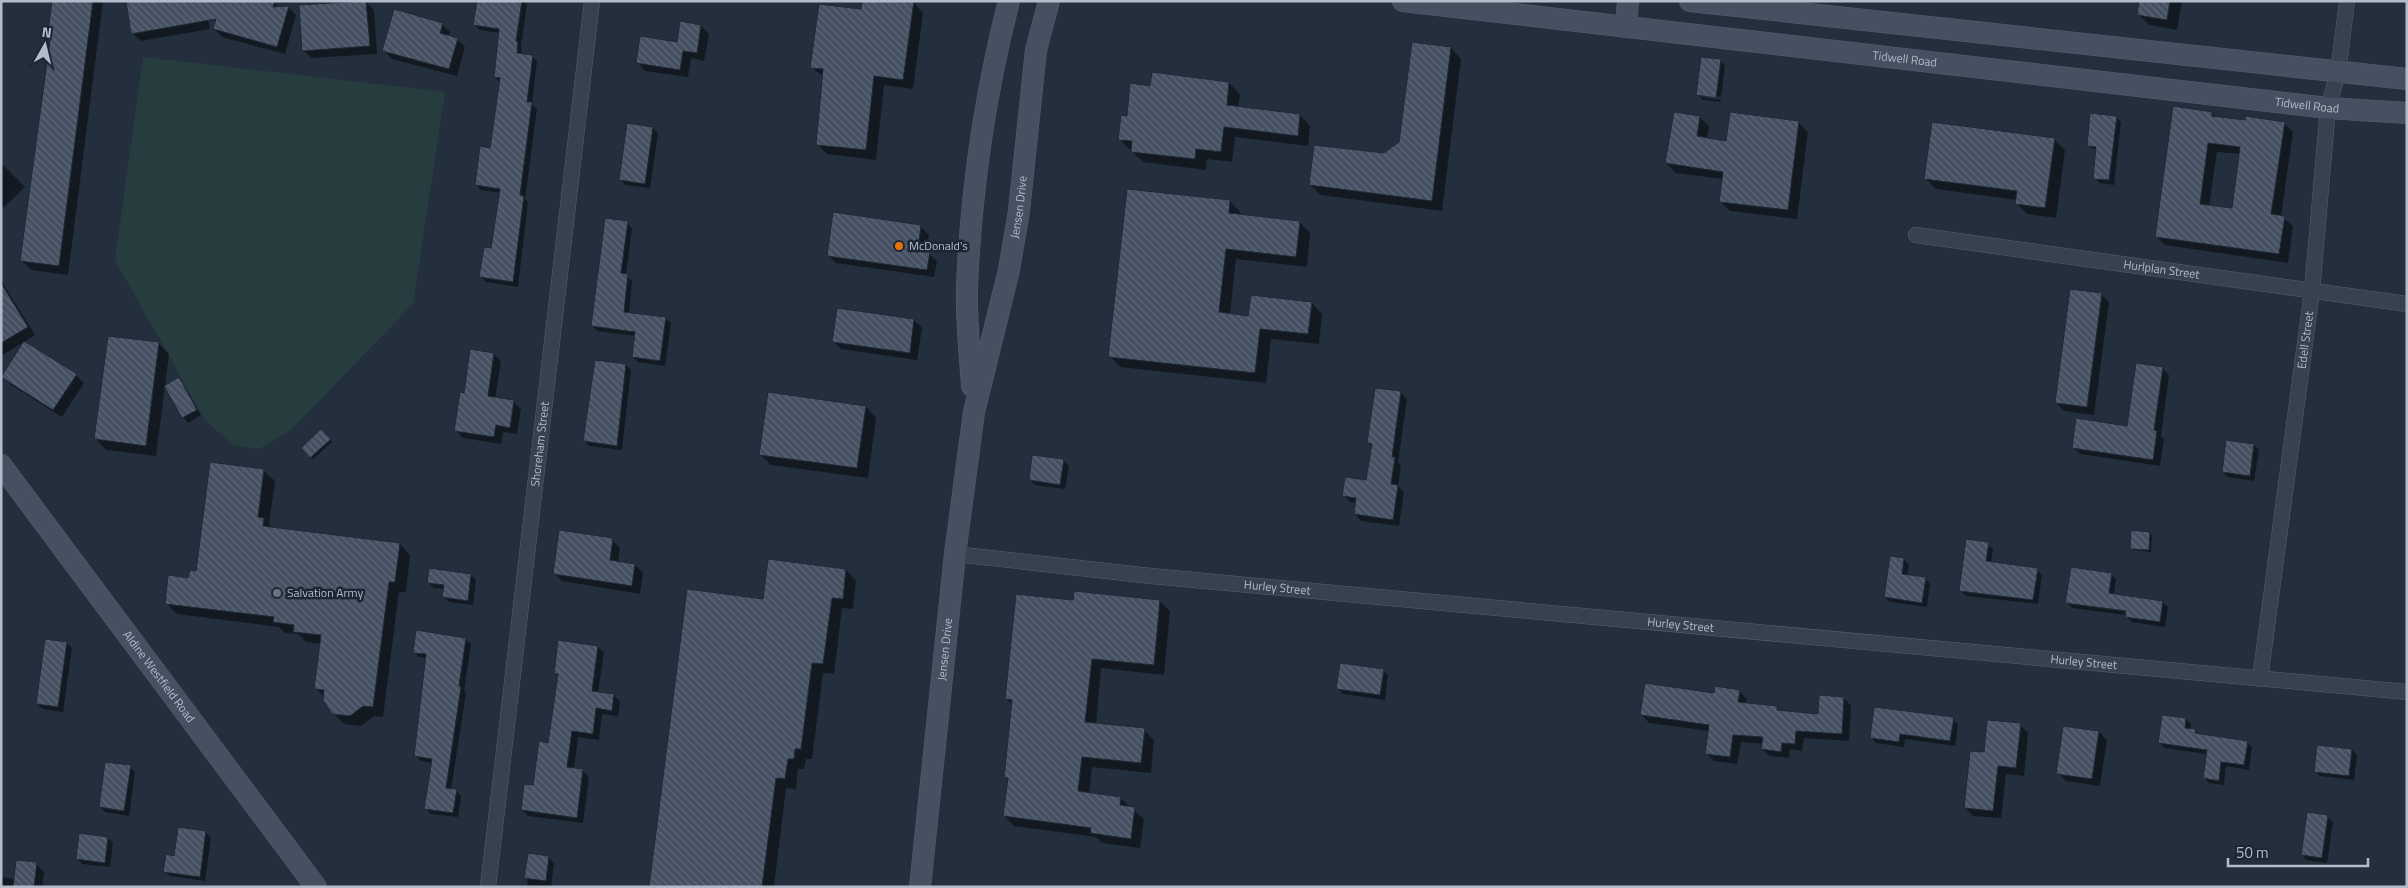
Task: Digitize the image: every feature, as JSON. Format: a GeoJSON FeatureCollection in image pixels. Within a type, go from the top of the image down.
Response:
{"type":"FeatureCollection","features":[{"type":"Feature","properties":{"kind":"main road","name":"Jensen Drive"},"geometry":{"type":"LineString","coordinates":[[974,412],[967,289],[974,199],[996,50],[1009,1]]}},
{"type":"Feature","properties":{"kind":"main road","name":"Jensen Drive"},"geometry":{"type":"LineString","coordinates":[[920,887],[955,554],[974,412],[1009,270],[1019,211],[1036,50],[1049,1]]}},
{"type":"Feature","properties":{"kind":"main road"},"geometry":{"type":"LineString","coordinates":[[1626,27],[1628,1]]}},
{"type":"Feature","properties":{"kind":"main road"},"geometry":{"type":"LineString","coordinates":[[1690,1],[2407,80]]}},
{"type":"Feature","properties":{"kind":"main road","name":"Tidwell Road"},"geometry":{"type":"LineString","coordinates":[[1416,2],[2328,108],[2407,113]]}},
{"type":"Feature","properties":{"kind":"main road"},"geometry":{"type":"LineString","coordinates":[[1843,52],[1848,19]]}},
{"type":"Feature","properties":{"kind":"main road"},"geometry":{"type":"LineString","coordinates":[[2071,78],[2072,44]]}},
{"type":"Feature","properties":{"kind":"main road","name":"Aldine Westfield Road"},"geometry":{"type":"LineString","coordinates":[[1,465],[316,887]]}},
{"type":"Feature","properties":{"kind":"street","name":"Shoreham Street"},"geometry":{"type":"LineString","coordinates":[[488,887],[592,1]]}},
{"type":"Feature","properties":{"kind":"street","name":"Edell Street"},"geometry":{"type":"LineString","coordinates":[[2260,679],[2312,291],[2328,108],[2338,72],[2347,1]]}},
{"type":"Feature","properties":{"kind":"street","name":"Hurlplan Street"},"geometry":{"type":"LineString","coordinates":[[1916,235],[2407,304]]}},
{"type":"Feature","properties":{"kind":"street","name":"Hurley Street"},"geometry":{"type":"LineString","coordinates":[[955,554],[1161,577],[2407,692]]}},
{"type":"Feature","properties":{"kind":"green space"},"geometry":{"type":"Polygon","coordinates":[[[143,57],[445,92],[413,304],[291,430],[259,449],[233,445],[205,420],[115,260],[143,57]]]}},
{"type":"Feature","properties":{"kind":"building"},"geometry":{"type":"Polygon","coordinates":[[[52,1],[93,1],[59,266],[20,261],[50,40],[47,39],[52,1]]]}},
{"type":"Feature","properties":{"kind":"building"},"geometry":{"type":"Polygon","coordinates":[[[126,1],[275,1],[273,7],[289,6],[277,47],[213,29],[216,19],[131,34],[126,1]]]}},
{"type":"Feature","properties":{"kind":"building"},"geometry":{"type":"Polygon","coordinates":[[[366,1],[370,46],[302,51],[299,5],[366,1]]]}},
{"type":"Feature","properties":{"kind":"building"},"geometry":{"type":"Polygon","coordinates":[[[477,1],[522,1],[516,41],[518,42],[517,53],[533,55],[527,102],[532,102],[520,195],[524,196],[513,282],[479,277],[484,247],[491,248],[500,189],[475,185],[480,146],[490,148],[500,78],[494,77],[499,29],[473,25],[477,1]]]}},
{"type":"Feature","properties":{"kind":"building"},"geometry":{"type":"Polygon","coordinates":[[[862,1],[914,1],[903,80],[874,76],[866,150],[816,145],[823,69],[810,68],[819,4],[861,9],[862,1]]]}},
{"type":"Feature","properties":{"kind":"building"},"geometry":{"type":"Polygon","coordinates":[[[2139,1],[2170,1],[2167,20],[2137,15],[2139,1]]]}},
{"type":"Feature","properties":{"kind":"building"},"geometry":{"type":"Polygon","coordinates":[[[394,9],[443,23],[440,33],[458,38],[449,69],[382,51],[394,9]]]}},
{"type":"Feature","properties":{"kind":"building"},"geometry":{"type":"Polygon","coordinates":[[[680,21],[701,25],[697,53],[683,51],[680,70],[636,63],[640,36],[677,42],[680,21]]]}},
{"type":"Feature","properties":{"kind":"building"},"geometry":{"type":"Polygon","coordinates":[[[1412,42],[1451,47],[1432,201],[1309,185],[1314,145],[1384,153],[1399,142],[1412,42]]]}},
{"type":"Feature","properties":{"kind":"building"},"geometry":{"type":"Polygon","coordinates":[[[1701,57],[1721,59],[1716,98],[1696,95],[1701,57]]]}},
{"type":"Feature","properties":{"kind":"building"},"geometry":{"type":"Polygon","coordinates":[[[1152,72],[1229,82],[1227,105],[1300,114],[1298,136],[1224,127],[1221,152],[1196,149],[1195,159],[1131,152],[1132,141],[1118,140],[1121,115],[1127,116],[1130,83],[1150,86],[1152,72]]]}},
{"type":"Feature","properties":{"kind":"building"},"geometry":{"type":"Polygon","coordinates":[[[2173,106],[2212,112],[2212,116],[2245,120],[2245,116],[2285,122],[2271,214],[2285,216],[2279,254],[2155,237],[2173,106]],[[2208,143],[2200,204],[2232,208],[2240,147],[2208,143]]]}},
{"type":"Feature","properties":{"kind":"building"},"geometry":{"type":"Polygon","coordinates":[[[1674,112],[1700,116],[1697,136],[1726,141],[1730,112],[1799,121],[1788,210],[1719,202],[1723,172],[1665,163],[1674,112]]]}},
{"type":"Feature","properties":{"kind":"building"},"geometry":{"type":"Polygon","coordinates":[[[2090,113],[2117,116],[2109,180],[2093,179],[2096,147],[2087,146],[2090,113]]]}},
{"type":"Feature","properties":{"kind":"building"},"geometry":{"type":"Polygon","coordinates":[[[1932,122],[2055,138],[2045,208],[2015,204],[2017,191],[1924,179],[1932,122]]]}},
{"type":"Feature","properties":{"kind":"building"},"geometry":{"type":"Polygon","coordinates":[[[627,123],[653,127],[645,184],[619,180],[627,123]]]}},
{"type":"Feature","properties":{"kind":"building"},"geometry":{"type":"Polygon","coordinates":[[[1127,189],[1230,200],[1229,213],[1300,221],[1296,257],[1226,249],[1219,312],[1248,316],[1251,295],[1312,302],[1308,334],[1260,329],[1255,373],[1108,357],[1127,189]]]}},
{"type":"Feature","properties":{"kind":"building"},"geometry":{"type":"Polygon","coordinates":[[[833,212],[921,225],[918,250],[930,252],[927,270],[827,256],[833,212]]]}},
{"type":"Feature","properties":{"kind":"building"},"geometry":{"type":"Polygon","coordinates":[[[605,218],[628,221],[621,273],[628,274],[624,312],[666,317],[660,361],[632,357],[635,332],[591,326],[605,218]]]}},
{"type":"Feature","properties":{"kind":"building"},"geometry":{"type":"Polygon","coordinates":[[[1,283],[28,327],[1,343],[1,283]]]}},
{"type":"Feature","properties":{"kind":"building"},"geometry":{"type":"Polygon","coordinates":[[[2070,289],[2102,293],[2087,407],[2055,403],[2070,289]]]}},
{"type":"Feature","properties":{"kind":"building"},"geometry":{"type":"Polygon","coordinates":[[[837,308],[914,319],[910,353],[832,342],[837,308]]]}},
{"type":"Feature","properties":{"kind":"building"},"geometry":{"type":"Polygon","coordinates":[[[108,336],[159,342],[146,446],[94,439],[108,336]]]}},
{"type":"Feature","properties":{"kind":"building"},"geometry":{"type":"Polygon","coordinates":[[[24,341],[77,374],[53,410],[1,377],[24,341]]]}},
{"type":"Feature","properties":{"kind":"building"},"geometry":{"type":"Polygon","coordinates":[[[470,349],[494,353],[488,396],[514,400],[510,428],[496,425],[494,437],[454,431],[460,392],[464,393],[470,349]]]}},
{"type":"Feature","properties":{"kind":"building"},"geometry":{"type":"Polygon","coordinates":[[[595,360],[626,364],[617,446],[583,441],[595,360]]]}},
{"type":"Feature","properties":{"kind":"building"},"geometry":{"type":"Polygon","coordinates":[[[2136,363],[2163,367],[2154,430],[2157,431],[2153,460],[2072,448],[2076,418],[2127,426],[2136,363]]]}},
{"type":"Feature","properties":{"kind":"building"},"geometry":{"type":"Polygon","coordinates":[[[179,377],[197,410],[182,418],[164,386],[179,377]]]}},
{"type":"Feature","properties":{"kind":"building"},"geometry":{"type":"Polygon","coordinates":[[[1375,388],[1401,391],[1392,457],[1395,457],[1391,484],[1398,485],[1393,520],[1354,514],[1356,498],[1342,496],[1345,477],[1366,480],[1372,444],[1367,443],[1375,388]]]}},
{"type":"Feature","properties":{"kind":"building"},"geometry":{"type":"Polygon","coordinates":[[[768,392],[866,406],[857,468],[759,455],[768,392]]]}},
{"type":"Feature","properties":{"kind":"building"},"geometry":{"type":"Polygon","coordinates":[[[321,429],[331,439],[310,458],[301,448],[321,429]]]}},
{"type":"Feature","properties":{"kind":"building"},"geometry":{"type":"Polygon","coordinates":[[[2226,440],[2254,444],[2250,476],[2222,472],[2226,440]]]}},
{"type":"Feature","properties":{"kind":"building"},"geometry":{"type":"Polygon","coordinates":[[[1032,455],[1064,459],[1060,485],[1029,480],[1032,455]]]}},
{"type":"Feature","properties":{"kind":"building","name":"Salvation Army"},"geometry":{"type":"Polygon","coordinates":[[[210,462],[264,469],[258,517],[264,518],[263,526],[400,543],[395,582],[389,582],[373,707],[363,706],[350,716],[332,714],[323,700],[324,690],[314,689],[321,635],[293,632],[294,625],[273,622],[274,617],[165,604],[168,575],[188,578],[190,570],[196,571],[210,462]]]}},
{"type":"Feature","properties":{"kind":"building"},"geometry":{"type":"Polygon","coordinates":[[[559,530],[613,538],[610,560],[635,564],[632,586],[553,574],[559,530]]]}},
{"type":"Feature","properties":{"kind":"building"},"geometry":{"type":"Polygon","coordinates":[[[2131,530],[2150,532],[2149,550],[2130,549],[2131,530]]]}},
{"type":"Feature","properties":{"kind":"building"},"geometry":{"type":"Polygon","coordinates":[[[1966,539],[1989,542],[1986,561],[2038,568],[2033,600],[1959,591],[1966,539]]]}},
{"type":"Feature","properties":{"kind":"building"},"geometry":{"type":"Polygon","coordinates":[[[1890,556],[1904,558],[1902,574],[1926,577],[1922,603],[1884,597],[1890,556]]]}},
{"type":"Feature","properties":{"kind":"building"},"geometry":{"type":"Polygon","coordinates":[[[768,559],[846,569],[843,599],[832,598],[823,664],[812,663],[801,749],[795,749],[794,759],[788,759],[785,779],[776,778],[762,887],[649,887],[687,589],[763,599],[768,559]]]}},
{"type":"Feature","properties":{"kind":"building"},"geometry":{"type":"Polygon","coordinates":[[[2071,567],[2112,573],[2109,593],[2163,601],[2160,622],[2125,617],[2126,611],[2065,603],[2071,567]]]}},
{"type":"Feature","properties":{"kind":"building"},"geometry":{"type":"Polygon","coordinates":[[[429,568],[471,574],[468,601],[442,597],[444,585],[427,583],[429,568]]]}},
{"type":"Feature","properties":{"kind":"building"},"geometry":{"type":"Polygon","coordinates":[[[1074,591],[1160,600],[1154,665],[1092,659],[1085,722],[1145,728],[1141,763],[1082,757],[1078,791],[1121,797],[1120,805],[1135,807],[1131,839],[1090,833],[1091,828],[1003,816],[1008,778],[1004,778],[1012,700],[1005,699],[1016,594],[1073,600],[1074,591]]]}},
{"type":"Feature","properties":{"kind":"building"},"geometry":{"type":"Polygon","coordinates":[[[416,630],[466,638],[459,686],[461,687],[446,788],[457,789],[453,813],[424,809],[432,759],[414,756],[426,654],[413,653],[416,630]]]}},
{"type":"Feature","properties":{"kind":"building"},"geometry":{"type":"Polygon","coordinates":[[[45,639],[67,642],[58,707],[36,704],[45,639]]]}},
{"type":"Feature","properties":{"kind":"building"},"geometry":{"type":"Polygon","coordinates":[[[558,640],[598,646],[592,691],[614,694],[612,711],[596,708],[593,734],[572,731],[567,767],[583,769],[577,818],[521,810],[524,784],[533,785],[539,741],[548,743],[558,674],[554,674],[558,640]]]}},
{"type":"Feature","properties":{"kind":"building"},"geometry":{"type":"Polygon","coordinates":[[[1340,663],[1384,669],[1380,695],[1336,689],[1340,663]]]}},
{"type":"Feature","properties":{"kind":"building"},"geometry":{"type":"Polygon","coordinates":[[[1645,683],[1714,693],[1715,686],[1740,690],[1738,702],[1777,706],[1777,710],[1818,714],[1819,695],[1844,697],[1842,734],[1796,731],[1795,744],[1782,743],[1781,752],[1761,749],[1763,737],[1733,735],[1730,757],[1705,754],[1709,725],[1640,715],[1645,683]]]}},
{"type":"Feature","properties":{"kind":"building"},"geometry":{"type":"Polygon","coordinates":[[[1874,707],[1954,717],[1950,741],[1900,734],[1899,742],[1870,738],[1874,707]]]}},
{"type":"Feature","properties":{"kind":"building"},"geometry":{"type":"Polygon","coordinates":[[[2162,715],[2186,718],[2185,728],[2196,729],[2195,733],[2248,741],[2244,765],[2221,762],[2219,781],[2203,778],[2207,750],[2158,743],[2162,715]]]}},
{"type":"Feature","properties":{"kind":"building"},"geometry":{"type":"Polygon","coordinates":[[[1987,720],[2021,723],[2016,768],[1998,766],[1993,811],[1964,808],[1970,751],[1984,752],[1987,720]]]}},
{"type":"Feature","properties":{"kind":"building"},"geometry":{"type":"Polygon","coordinates":[[[2063,726],[2099,731],[2092,779],[2056,774],[2063,726]]]}},
{"type":"Feature","properties":{"kind":"building"},"geometry":{"type":"Polygon","coordinates":[[[2317,745],[2352,749],[2349,776],[2314,772],[2317,745]]]}},
{"type":"Feature","properties":{"kind":"building"},"geometry":{"type":"Polygon","coordinates":[[[105,762],[131,765],[124,811],[99,807],[105,762]]]}},
{"type":"Feature","properties":{"kind":"building"},"geometry":{"type":"Polygon","coordinates":[[[2307,812],[2328,815],[2322,858],[2301,855],[2307,812]]]}},
{"type":"Feature","properties":{"kind":"building"},"geometry":{"type":"Polygon","coordinates":[[[178,827],[206,831],[200,877],[163,872],[166,854],[174,856],[178,827]]]}},
{"type":"Feature","properties":{"kind":"building"},"geometry":{"type":"Polygon","coordinates":[[[79,833],[108,837],[105,863],[76,859],[79,833]]]}},
{"type":"Feature","properties":{"kind":"building"},"geometry":{"type":"Polygon","coordinates":[[[528,853],[549,856],[546,881],[524,878],[528,853]]]}},
{"type":"Feature","properties":{"kind":"building"},"geometry":{"type":"Polygon","coordinates":[[[16,860],[37,862],[34,887],[13,887],[16,860]]]}},
{"type":"Feature","properties":{"kind":"place","name":"McDonald's"},"geometry":{"type":"Point","coordinates":[899,246]}},
{"type":"Feature","properties":{"kind":"place","name":"Salvation Army"},"geometry":{"type":"Point","coordinates":[277,593]}}]}
